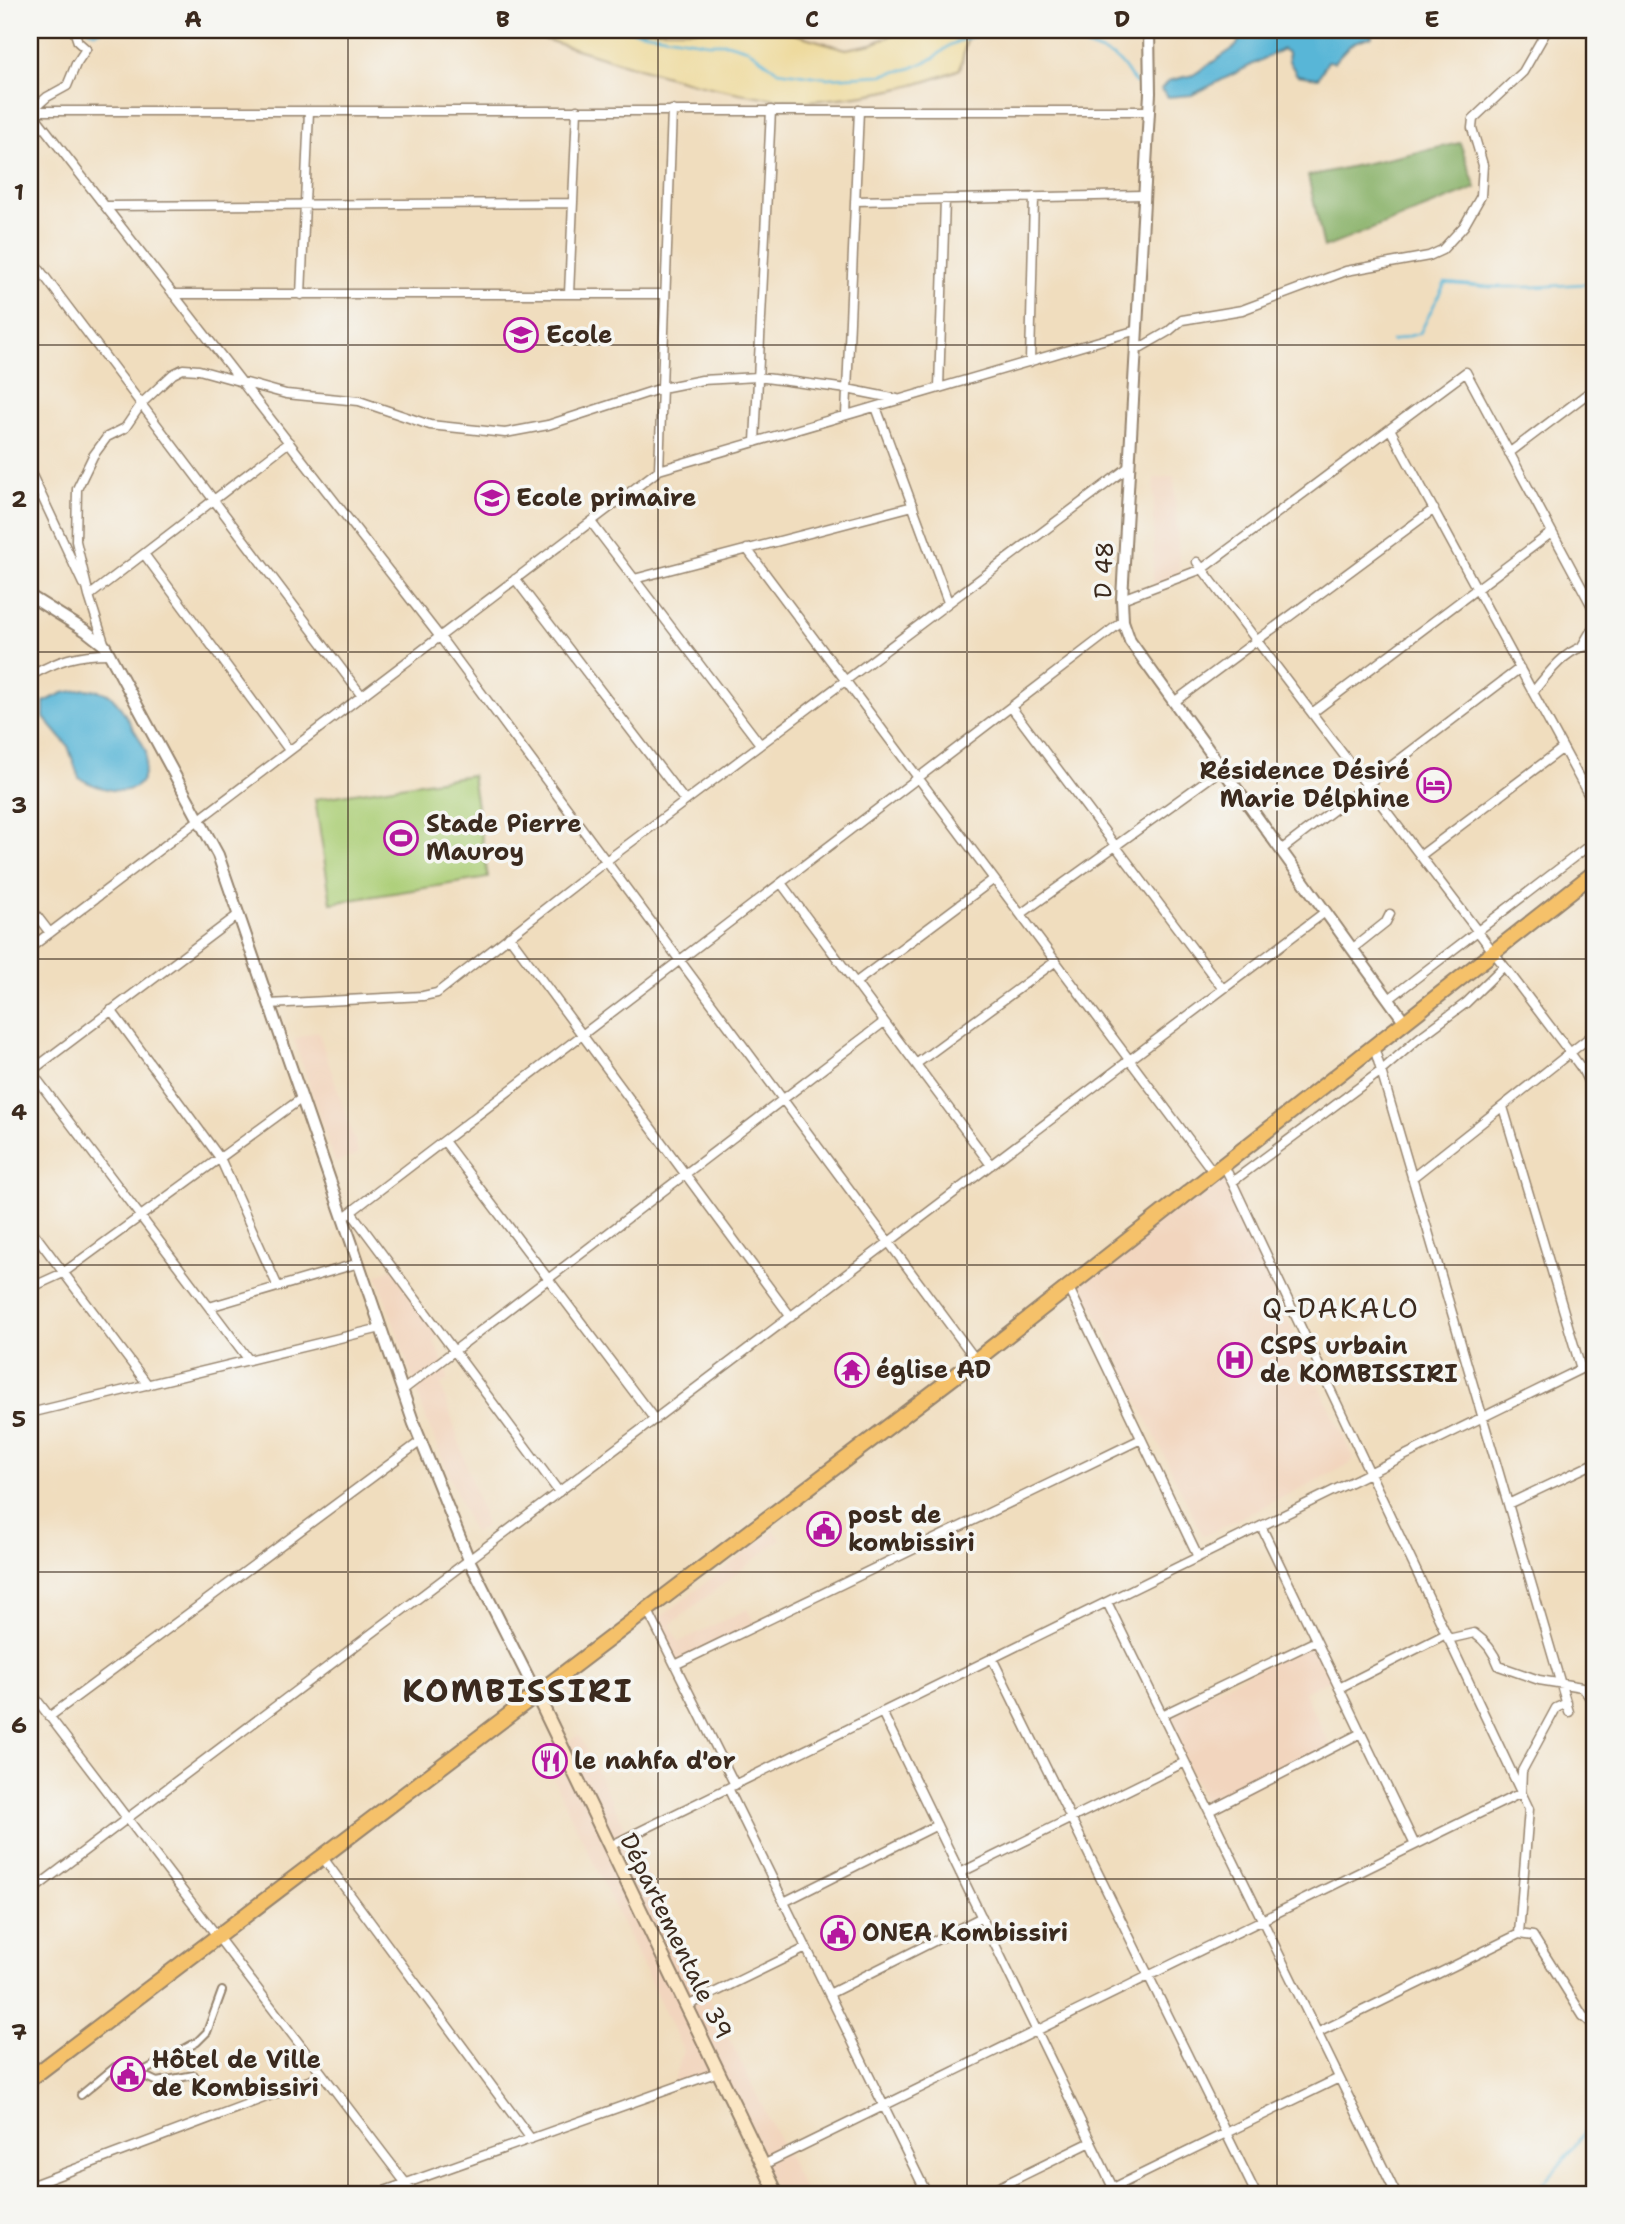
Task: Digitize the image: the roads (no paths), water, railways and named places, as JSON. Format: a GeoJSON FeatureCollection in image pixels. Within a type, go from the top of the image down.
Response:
{"type":"FeatureCollection","features":[{"type":"Feature","properties":{"kind":"highway"},"geometry":{"type":"LineString","coordinates":[[30,2079],[976,1360],[1595,872]]}},
{"type":"Feature","properties":{"kind":"main road","name":"Départementale 39"},"geometry":{"type":"LineString","coordinates":[[537,1695],[763,2165],[772,2193]]}},
{"type":"Feature","properties":{"kind":"street"},"geometry":{"type":"LineString","coordinates":[[31,112],[47,97],[67,86],[86,48],[78,41],[75,33],[78,30]]}},
{"type":"Feature","properties":{"kind":"street","name":"D 48"},"geometry":{"type":"LineString","coordinates":[[1149,30],[1150,93],[1122,599],[1123,621],[1130,641],[1405,1022]]}},
{"type":"Feature","properties":{"kind":"street"},"geometry":{"type":"LineString","coordinates":[[1136,350],[1169,331],[1182,320],[1242,310],[1346,271],[1429,256],[1442,250],[1464,226],[1481,196],[1484,173],[1472,128],[1473,119],[1523,72],[1547,30]]}},
{"type":"Feature","properties":{"kind":"street"},"geometry":{"type":"LineString","coordinates":[[569,294],[577,110]]}},
{"type":"Feature","properties":{"kind":"street"},"geometry":{"type":"LineString","coordinates":[[659,470],[672,110]]}},
{"type":"Feature","properties":{"kind":"street"},"geometry":{"type":"LineString","coordinates":[[755,442],[771,110]]}},
{"type":"Feature","properties":{"kind":"street"},"geometry":{"type":"LineString","coordinates":[[846,415],[859,110]]}},
{"type":"Feature","properties":{"kind":"street"},"geometry":{"type":"LineString","coordinates":[[301,295],[309,111]]}},
{"type":"Feature","properties":{"kind":"street"},"geometry":{"type":"LineString","coordinates":[[31,112],[1149,111]]}},
{"type":"Feature","properties":{"kind":"street"},"geometry":{"type":"LineString","coordinates":[[31,112],[440,637],[976,1360]]}},
{"type":"Feature","properties":{"kind":"street"},"geometry":{"type":"LineString","coordinates":[[855,201],[1144,195]]}},
{"type":"Feature","properties":{"kind":"street"},"geometry":{"type":"LineString","coordinates":[[1030,362],[1034,197]]}},
{"type":"Feature","properties":{"kind":"street"},"geometry":{"type":"LineString","coordinates":[[939,388],[945,199]]}},
{"type":"Feature","properties":{"kind":"street"},"geometry":{"type":"LineString","coordinates":[[105,206],[573,203]]}},
{"type":"Feature","properties":{"kind":"street"},"geometry":{"type":"LineString","coordinates":[[30,257],[362,696]]}},
{"type":"Feature","properties":{"kind":"street"},"geometry":{"type":"LineString","coordinates":[[173,294],[665,294]]}},
{"type":"Feature","properties":{"kind":"street"},"geometry":{"type":"LineString","coordinates":[[30,948],[659,470],[1137,330]]}},
{"type":"Feature","properties":{"kind":"street"},"geometry":{"type":"LineString","coordinates":[[537,1695],[469,1560],[421,1441],[359,1263],[347,1215],[302,1098],[218,855],[108,650],[89,596],[76,541],[77,489],[93,456],[107,437],[125,428],[142,403],[173,374],[183,369],[199,370],[286,394],[359,401],[430,425],[505,433],[548,425],[662,388],[702,380],[758,377],[847,389],[900,400]]}},
{"type":"Feature","properties":{"kind":"street"},"geometry":{"type":"LineString","coordinates":[[1122,599],[1200,565],[1466,372],[1595,612]]}},
{"type":"Feature","properties":{"kind":"street"},"geometry":{"type":"LineString","coordinates":[[1509,453],[1595,388]]}},
{"type":"Feature","properties":{"kind":"street"},"geometry":{"type":"LineString","coordinates":[[876,407],[948,602]]}},
{"type":"Feature","properties":{"kind":"street"},"geometry":{"type":"LineString","coordinates":[[1391,429],[1595,807]]}},
{"type":"Feature","properties":{"kind":"street"},"geometry":{"type":"LineString","coordinates":[[89,596],[289,442]]}},
{"type":"Feature","properties":{"kind":"street"},"geometry":{"type":"LineString","coordinates":[[269,1004],[437,993],[606,861],[1130,466]]}},
{"type":"Feature","properties":{"kind":"street"},"geometry":{"type":"LineString","coordinates":[[30,471],[89,596]]}},
{"type":"Feature","properties":{"kind":"street"},"geometry":{"type":"LineString","coordinates":[[634,579],[913,506]]}},
{"type":"Feature","properties":{"kind":"street"},"geometry":{"type":"LineString","coordinates":[[1174,702],[1434,509]]}},
{"type":"Feature","properties":{"kind":"street"},"geometry":{"type":"LineString","coordinates":[[591,522],[760,744]]}},
{"type":"Feature","properties":{"kind":"street"},"geometry":{"type":"LineString","coordinates":[[1312,713],[1551,533]]}},
{"type":"Feature","properties":{"kind":"street"},"geometry":{"type":"LineString","coordinates":[[747,549],[1130,1060],[1232,1182],[1529,1809],[1519,1934]]}},
{"type":"Feature","properties":{"kind":"street"},"geometry":{"type":"LineString","coordinates":[[144,554],[289,750]]}},
{"type":"Feature","properties":{"kind":"street"},"geometry":{"type":"LineString","coordinates":[[1200,565],[1571,1054],[1595,1095]]}},
{"type":"Feature","properties":{"kind":"street"},"geometry":{"type":"LineString","coordinates":[[515,579],[685,801]]}},
{"type":"Feature","properties":{"kind":"street"},"geometry":{"type":"LineString","coordinates":[[30,596],[86,631],[108,650]]}},
{"type":"Feature","properties":{"kind":"street"},"geometry":{"type":"LineString","coordinates":[[347,1215],[1123,621]]}},
{"type":"Feature","properties":{"kind":"street"},"geometry":{"type":"LineString","coordinates":[[1533,692],[1553,669],[1582,646],[1595,624]]}},
{"type":"Feature","properties":{"kind":"street"},"geometry":{"type":"LineString","coordinates":[[1582,646],[1595,646]]}},
{"type":"Feature","properties":{"kind":"street"},"geometry":{"type":"LineString","coordinates":[[30,676],[71,656],[108,650]]}},
{"type":"Feature","properties":{"kind":"street"},"geometry":{"type":"LineString","coordinates":[[1281,850],[1520,668]]}},
{"type":"Feature","properties":{"kind":"street"},"geometry":{"type":"LineString","coordinates":[[1011,707],[1223,989]]}},
{"type":"Feature","properties":{"kind":"street"},"geometry":{"type":"LineString","coordinates":[[1420,856],[1563,748]]}},
{"type":"Feature","properties":{"kind":"street"},"geometry":{"type":"LineString","coordinates":[[1021,914],[1222,769]]}},
{"type":"Feature","properties":{"kind":"street"},"geometry":{"type":"LineString","coordinates":[[1389,999],[1595,841]]}},
{"type":"Feature","properties":{"kind":"street"},"geometry":{"type":"LineString","coordinates":[[855,983],[994,879]]}},
{"type":"Feature","properties":{"kind":"street"},"geometry":{"type":"LineString","coordinates":[[781,883],[990,1165]]}},
{"type":"Feature","properties":{"kind":"street"},"geometry":{"type":"LineString","coordinates":[[30,907],[50,933]]}},
{"type":"Feature","properties":{"kind":"street"},"geometry":{"type":"LineString","coordinates":[[30,1892],[1325,912]]}},
{"type":"Feature","properties":{"kind":"street"},"geometry":{"type":"LineString","coordinates":[[1352,949],[1386,922],[1390,914]]}},
{"type":"Feature","properties":{"kind":"street"},"geometry":{"type":"LineString","coordinates":[[238,915],[30,1071],[249,1360]]}},
{"type":"Feature","properties":{"kind":"street"},"geometry":{"type":"LineString","coordinates":[[509,936],[791,1317]]}},
{"type":"Feature","properties":{"kind":"street"},"geometry":{"type":"LineString","coordinates":[[916,1064],[1056,961]]}},
{"type":"Feature","properties":{"kind":"street"},"geometry":{"type":"LineString","coordinates":[[1232,1182],[1381,1071],[1466,1003],[1504,966]]}},
{"type":"Feature","properties":{"kind":"street"},"geometry":{"type":"LineString","coordinates":[[111,1010],[220,1158],[278,1287]]}},
{"type":"Feature","properties":{"kind":"street"},"geometry":{"type":"LineString","coordinates":[[403,1390],[884,1022]]}},
{"type":"Feature","properties":{"kind":"street"},"geometry":{"type":"LineString","coordinates":[[1412,1178],[1595,1033]]}},
{"type":"Feature","properties":{"kind":"street"},"geometry":{"type":"LineString","coordinates":[[1374,1047],[1568,1708],[1556,1708],[1522,1771],[1521,1793]]}},
{"type":"Feature","properties":{"kind":"street"},"geometry":{"type":"LineString","coordinates":[[30,1288],[62,1273],[302,1098]]}},
{"type":"Feature","properties":{"kind":"street"},"geometry":{"type":"LineString","coordinates":[[1503,1107],[1581,1369]]}},
{"type":"Feature","properties":{"kind":"street"},"geometry":{"type":"LineString","coordinates":[[444,1141],[654,1420]]}},
{"type":"Feature","properties":{"kind":"street"},"geometry":{"type":"LineString","coordinates":[[347,1215],[454,1351],[559,1492]]}},
{"type":"Feature","properties":{"kind":"street"},"geometry":{"type":"LineString","coordinates":[[30,1228],[148,1385]]}},
{"type":"Feature","properties":{"kind":"street"},"geometry":{"type":"LineString","coordinates":[[209,1307],[359,1263]]}},
{"type":"Feature","properties":{"kind":"street"},"geometry":{"type":"LineString","coordinates":[[1068,1286],[1198,1557]]}},
{"type":"Feature","properties":{"kind":"street"},"geometry":{"type":"LineString","coordinates":[[30,1413],[381,1328]]}},
{"type":"Feature","properties":{"kind":"street"},"geometry":{"type":"LineString","coordinates":[[610,1846],[1595,1362]]}},
{"type":"Feature","properties":{"kind":"street"},"geometry":{"type":"LineString","coordinates":[[675,1665],[1141,1439]]}},
{"type":"Feature","properties":{"kind":"street"},"geometry":{"type":"LineString","coordinates":[[49,1717],[421,1441]]}},
{"type":"Feature","properties":{"kind":"street"},"geometry":{"type":"LineString","coordinates":[[1508,1504],[1595,1463]]}},
{"type":"Feature","properties":{"kind":"street"},"geometry":{"type":"LineString","coordinates":[[1261,1526],[1415,1845]]}},
{"type":"Feature","properties":{"kind":"street"},"geometry":{"type":"LineString","coordinates":[[1107,1602],[1396,2194]]}},
{"type":"Feature","properties":{"kind":"street"},"geometry":{"type":"LineString","coordinates":[[648,1611],[732,1786],[783,1902],[927,2194]]}},
{"type":"Feature","properties":{"kind":"street"},"geometry":{"type":"LineString","coordinates":[[1339,1688],[1447,1637],[1474,1633],[1495,1653],[1499,1666],[1539,1680],[1582,1687],[1594,1703]]}},
{"type":"Feature","properties":{"kind":"street"},"geometry":{"type":"LineString","coordinates":[[1162,1715],[1317,1641]]}},
{"type":"Feature","properties":{"kind":"street"},"geometry":{"type":"LineString","coordinates":[[992,1658],[1256,2194]]}},
{"type":"Feature","properties":{"kind":"street"},"geometry":{"type":"LineString","coordinates":[[30,1691],[414,2194]]}},
{"type":"Feature","properties":{"kind":"street"},"geometry":{"type":"LineString","coordinates":[[882,1712],[1114,2191],[1339,2078]]}},
{"type":"Feature","properties":{"kind":"street"},"geometry":{"type":"LineString","coordinates":[[1209,1811],[1361,1733]]}},
{"type":"Feature","properties":{"kind":"street"},"geometry":{"type":"LineString","coordinates":[[960,1873],[1185,1762]]}},
{"type":"Feature","properties":{"kind":"street"},"geometry":{"type":"LineString","coordinates":[[763,2165],[1521,1793]]}},
{"type":"Feature","properties":{"kind":"street"},"geometry":{"type":"LineString","coordinates":[[783,1902],[937,1825]]}},
{"type":"Feature","properties":{"kind":"street"},"geometry":{"type":"LineString","coordinates":[[323,1857],[531,2139]]}},
{"type":"Feature","properties":{"kind":"street"},"geometry":{"type":"LineString","coordinates":[[829,1994],[982,1917]]}},
{"type":"Feature","properties":{"kind":"street"},"geometry":{"type":"LineString","coordinates":[[1317,2033],[1519,1934],[1533,1936],[1583,2015],[1595,2026]]}},
{"type":"Feature","properties":{"kind":"street"},"geometry":{"type":"LineString","coordinates":[[687,2006],[806,1948]]}},
{"type":"Feature","properties":{"kind":"street"},"geometry":{"type":"LineString","coordinates":[[194,2074],[157,2082],[135,2072],[144,2071],[202,2038],[207,2032],[222,1991]]}},
{"type":"Feature","properties":{"kind":"street"},"geometry":{"type":"LineString","coordinates":[[81,2095],[115,2067]]}},
{"type":"Feature","properties":{"kind":"street"},"geometry":{"type":"LineString","coordinates":[[376,2194],[718,2072]]}},
{"type":"Feature","properties":{"kind":"street"},"geometry":{"type":"LineString","coordinates":[[30,2186],[322,2076]]}},
{"type":"Feature","properties":{"kind":"street"},"geometry":{"type":"LineString","coordinates":[[985,2194],[1091,2142]]}},
{"type":"Feature","properties":{"kind":"water"},"geometry":{"type":"Polygon","coordinates":[[[1372,30],[1372,37],[1354,43],[1334,62],[1328,61],[1318,78],[1297,75],[1289,61],[1288,53],[1283,49],[1192,95],[1168,97],[1161,89],[1168,81],[1193,75],[1234,48],[1242,32],[1372,30]]]}},
{"type":"Feature","properties":{"kind":"water"},"geometry":{"type":"Polygon","coordinates":[[[85,689],[104,692],[114,699],[143,745],[146,754],[142,779],[128,790],[108,789],[79,778],[68,746],[44,718],[44,702],[63,693],[85,689]]]}},
{"type":"Feature","properties":{"kind":"waterway"},"geometry":{"type":"LineString","coordinates":[[89,30],[101,30]]}},
{"type":"Feature","properties":{"kind":"waterway"},"geometry":{"type":"LineString","coordinates":[[628,30],[708,43],[727,43],[748,49],[778,71],[827,78],[882,75],[912,68],[934,58],[950,45],[1001,30]]}},
{"type":"Feature","properties":{"kind":"waterway"},"geometry":{"type":"LineString","coordinates":[[1008,30],[1062,39],[1100,51],[1118,60],[1137,84],[1147,88]]}},
{"type":"Feature","properties":{"kind":"waterway"},"geometry":{"type":"LineString","coordinates":[[1392,341],[1420,333],[1445,283],[1533,287],[1585,284],[1595,279]]}},
{"type":"Feature","properties":{"kind":"waterway"},"geometry":{"type":"LineString","coordinates":[[1539,2194],[1540,2187],[1582,2136],[1588,2121],[1590,2080],[1595,2064]]}},
{"type":"Feature","properties":{"kind":"place","name":"Ecole"},"geometry":{"type":"Point","coordinates":[521,335]}},
{"type":"Feature","properties":{"kind":"place","name":"Ecole primaire"},"geometry":{"type":"Point","coordinates":[492,498]}},
{"type":"Feature","properties":{"kind":"place","name":"Résidence Désiré Marie Délphine"},"geometry":{"type":"Point","coordinates":[1434,785]}},
{"type":"Feature","properties":{"kind":"place","name":"Stade Pierre Mauroy"},"geometry":{"type":"Point","coordinates":[401,838]}},
{"type":"Feature","properties":{"kind":"place","name":"CSPS urbain de KOMBISSIRI"},"geometry":{"type":"Point","coordinates":[1235,1360]}},
{"type":"Feature","properties":{"kind":"place","name":"église AD"},"geometry":{"type":"Point","coordinates":[852,1370]}},
{"type":"Feature","properties":{"kind":"place","name":"post de kombissiri"},"geometry":{"type":"Point","coordinates":[824,1529]}},
{"type":"Feature","properties":{"kind":"place","name":"le nahfa d'or"},"geometry":{"type":"Point","coordinates":[550,1761]}},
{"type":"Feature","properties":{"kind":"place","name":"ONEA Kombissiri"},"geometry":{"type":"Point","coordinates":[838,1933]}},
{"type":"Feature","properties":{"kind":"place","name":"Hôtel de Ville de Kombissiri"},"geometry":{"type":"Point","coordinates":[128,2074]}},
{"type":"Feature","properties":{"kind":"district","name":"Q-DAKALO"},"geometry":{"type":"Point","coordinates":[1341,1308]}},
{"type":"Feature","properties":{"kind":"district","name":"KOMBISSIRI"},"geometry":{"type":"Point","coordinates":[518,1691]}}]}
